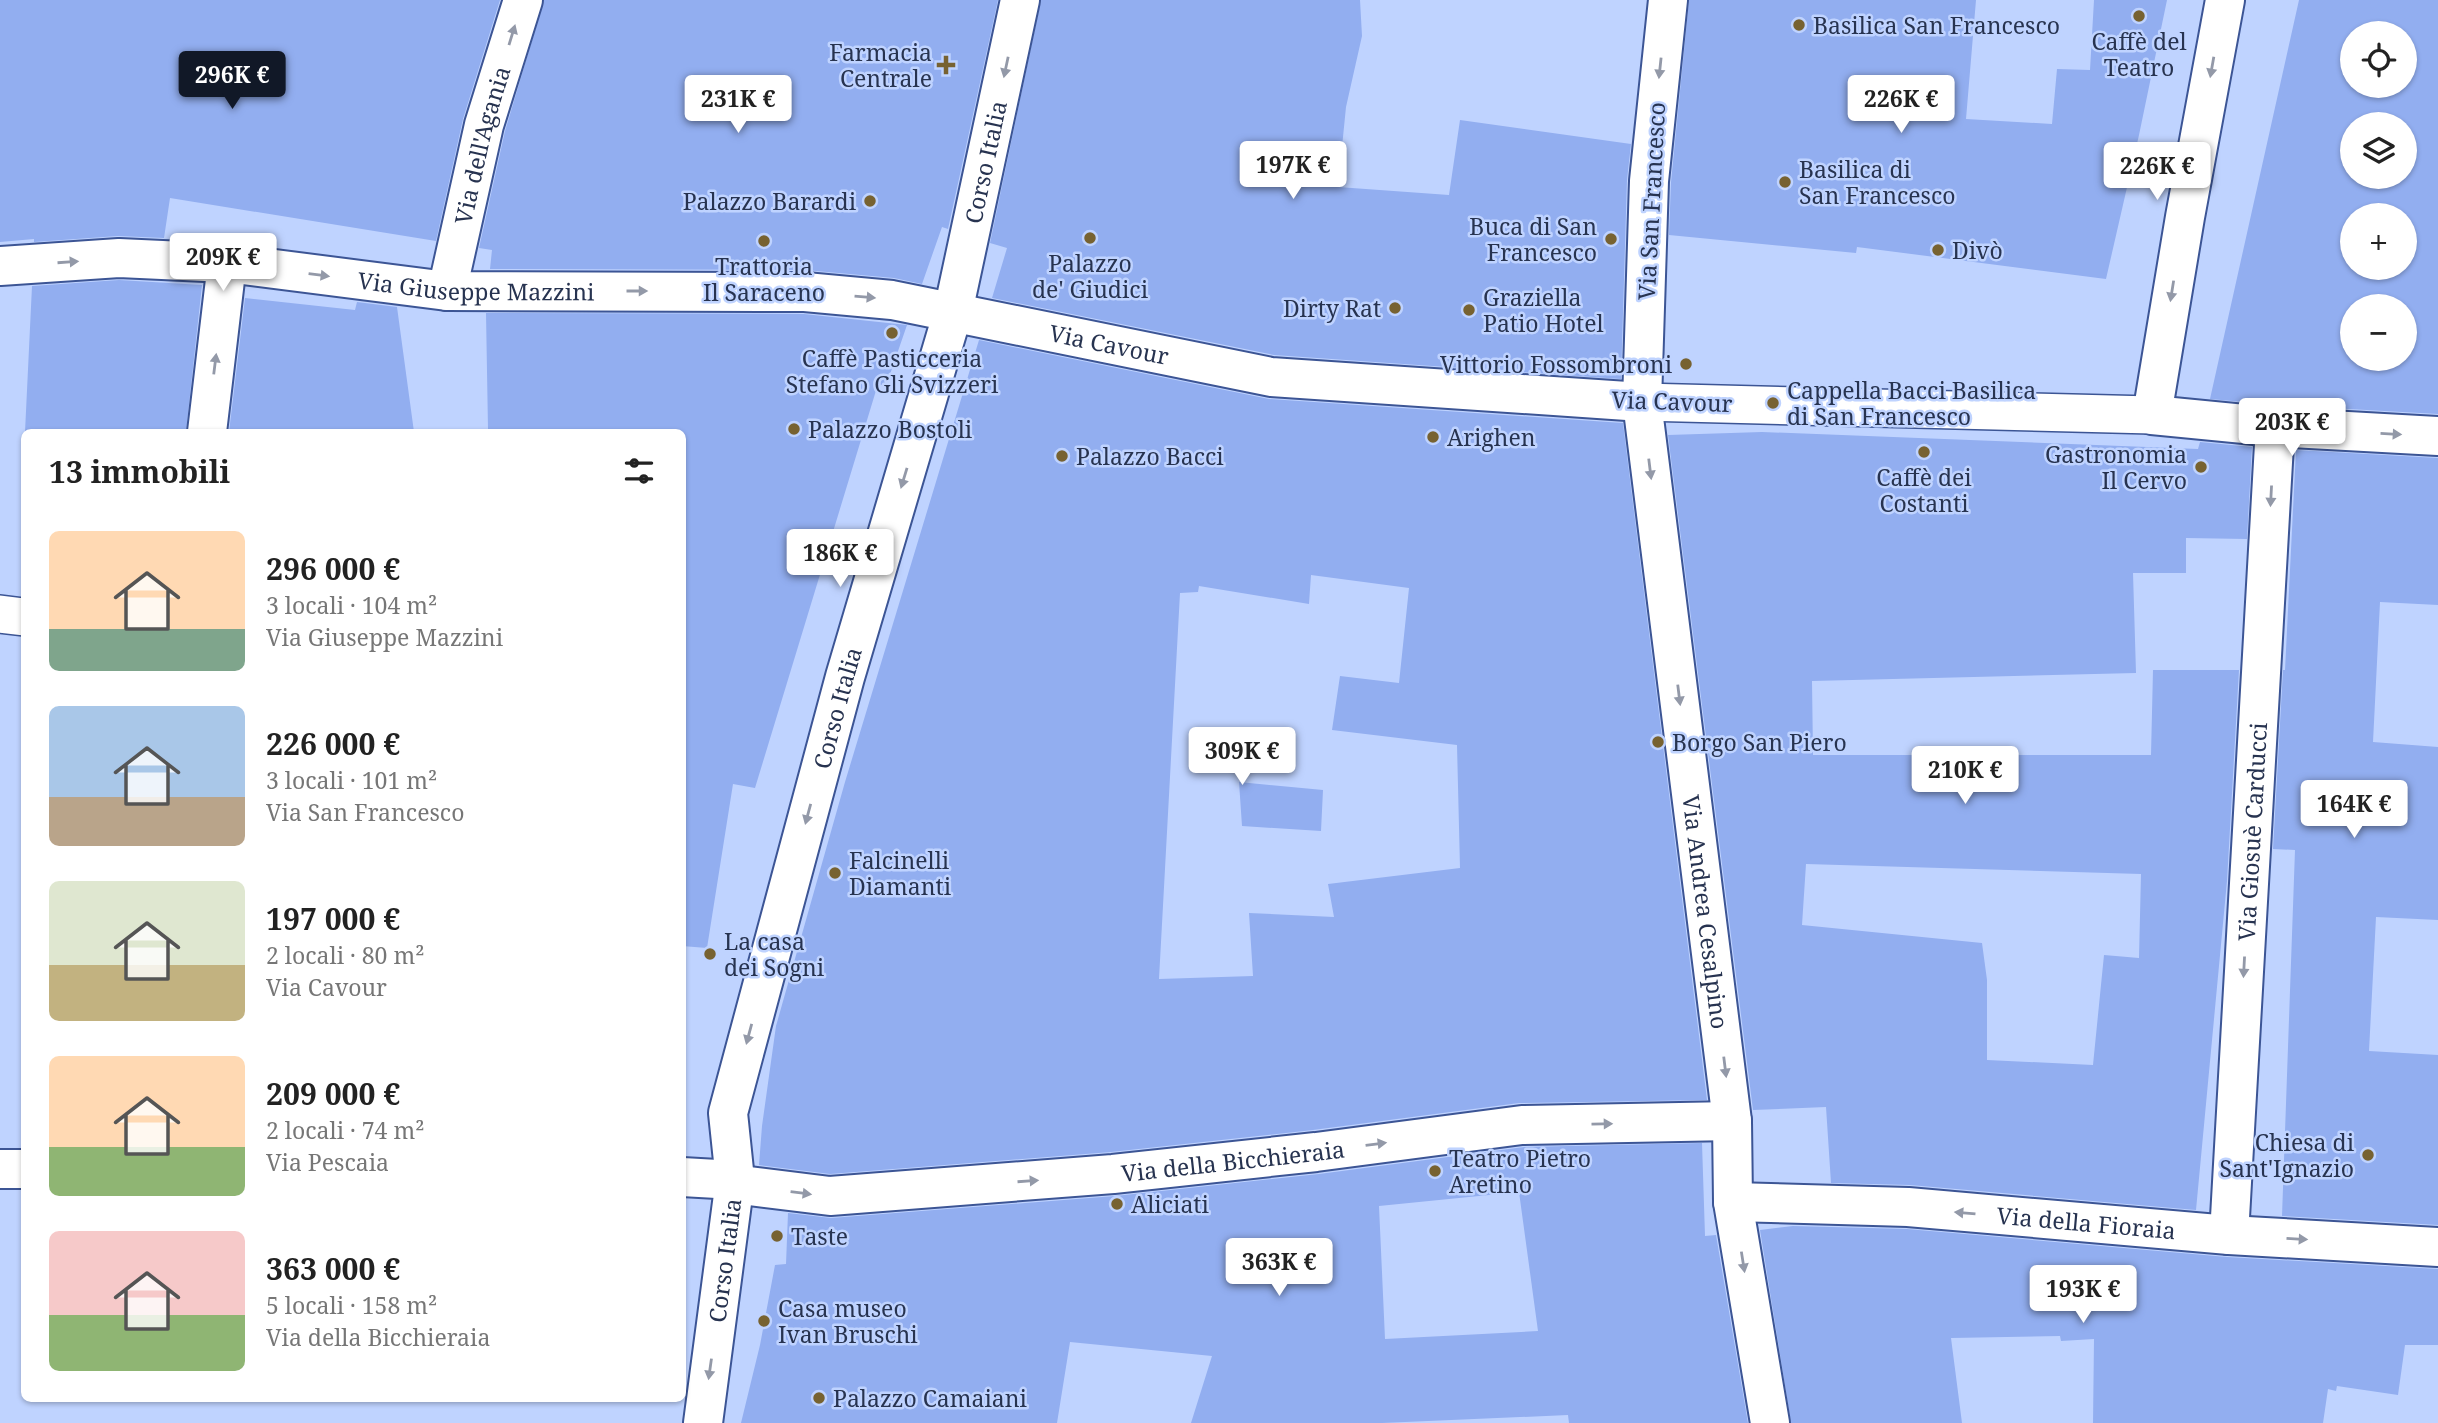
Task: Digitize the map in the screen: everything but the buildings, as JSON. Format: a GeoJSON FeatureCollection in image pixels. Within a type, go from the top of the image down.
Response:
{"type":"FeatureCollection","features":[{"type":"Feature","properties":{"kind":"street","name":"Via dell'Agania"},"geometry":{"type":"LineString","coordinates":[[447,291],[484,125],[523,0]]}},
{"type":"Feature","properties":{"kind":"street","name":"Corso Italia"},"geometry":{"type":"LineString","coordinates":[[703,1423],[735,1180],[728,1113],[845,677],[953,313],[1020,0]]}},
{"type":"Feature","properties":{"kind":"street","name":"Via San Francesco"},"geometry":{"type":"LineString","coordinates":[[1642,402],[1649,181],[1668,0]]}},
{"type":"Feature","properties":{"kind":"street"},"geometry":{"type":"LineString","coordinates":[[2152,415],[2225,0]]}},
{"type":"Feature","properties":{"kind":"street","name":"Via Giuseppe Mazzini"},"geometry":{"type":"LineString","coordinates":[[0,267],[120,258],[227,263],[447,291],[805,292],[892,300],[953,313]]}},
{"type":"Feature","properties":{"kind":"street"},"geometry":{"type":"LineString","coordinates":[[207,429],[227,263]]}},
{"type":"Feature","properties":{"kind":"street","name":"Via Cavour"},"geometry":{"type":"LineString","coordinates":[[953,313],[1271,377],[1642,402],[2152,415],[2275,428],[2438,436]]}},
{"type":"Feature","properties":{"kind":"street","name":"Via Andrea Cesalpino"},"geometry":{"type":"LineString","coordinates":[[1642,402],[1732,1121],[1733,1202],[1770,1423]]}},
{"type":"Feature","properties":{"kind":"street","name":"Via Giosuè Carducci"},"geometry":{"type":"LineString","coordinates":[[2229,1235],[2275,428]]}},
{"type":"Feature","properties":{"kind":"street"},"geometry":{"type":"LineString","coordinates":[[0,614],[21,617]]}},
{"type":"Feature","properties":{"kind":"street","name":"Via della Bicchieraia"},"geometry":{"type":"LineString","coordinates":[[686,1177],[735,1180],[741,1185],[830,1196],[1112,1174],[1316,1152],[1522,1125],[1732,1121]]}},
{"type":"Feature","properties":{"kind":"street"},"geometry":{"type":"LineString","coordinates":[[0,1169],[21,1169]]}},
{"type":"Feature","properties":{"kind":"street","name":"Via della Fioraia"},"geometry":{"type":"LineString","coordinates":[[1733,1202],[1909,1207],[2229,1235],[2438,1247]]}},
{"type":"Feature","properties":{"kind":"place","name":"Caffè del Teatro"},"geometry":{"type":"Point","coordinates":[2139,16]}},
{"type":"Feature","properties":{"kind":"place","name":"Basilica San Francesco"},"geometry":{"type":"Point","coordinates":[1799,25]}},
{"type":"Feature","properties":{"kind":"place","name":"Farmacia Centrale"},"geometry":{"type":"Point","coordinates":[946,65]}},
{"type":"Feature","properties":{"kind":"place","name":"Basilica di San Francesco"},"geometry":{"type":"Point","coordinates":[1785,182]}},
{"type":"Feature","properties":{"kind":"place","name":"Palazzo Barardi"},"geometry":{"type":"Point","coordinates":[870,201]}},
{"type":"Feature","properties":{"kind":"place","name":"Palazzo de' Giudici"},"geometry":{"type":"Point","coordinates":[1090,238]}},
{"type":"Feature","properties":{"kind":"place","name":"Buca di San Francesco"},"geometry":{"type":"Point","coordinates":[1611,239]}},
{"type":"Feature","properties":{"kind":"place","name":"Trattoria Il Saraceno"},"geometry":{"type":"Point","coordinates":[764,241]}},
{"type":"Feature","properties":{"kind":"place","name":"Divò"},"geometry":{"type":"Point","coordinates":[1938,250]}},
{"type":"Feature","properties":{"kind":"place","name":"Dirty Rat"},"geometry":{"type":"Point","coordinates":[1395,308]}},
{"type":"Feature","properties":{"kind":"place","name":"Graziella Patio Hotel"},"geometry":{"type":"Point","coordinates":[1469,310]}},
{"type":"Feature","properties":{"kind":"place","name":"Caffè Pasticceria Stefano Gli Svizzeri"},"geometry":{"type":"Point","coordinates":[892,333]}},
{"type":"Feature","properties":{"kind":"place","name":"Vittorio Fossombroni"},"geometry":{"type":"Point","coordinates":[1686,364]}},
{"type":"Feature","properties":{"kind":"place","name":"Cappella Bacci Basilica di San Francesco"},"geometry":{"type":"Point","coordinates":[1773,403]}},
{"type":"Feature","properties":{"kind":"place","name":"Palazzo Bostoli"},"geometry":{"type":"Point","coordinates":[794,429]}},
{"type":"Feature","properties":{"kind":"place","name":"Arighen"},"geometry":{"type":"Point","coordinates":[1433,437]}},
{"type":"Feature","properties":{"kind":"place","name":"Caffè dei Costanti"},"geometry":{"type":"Point","coordinates":[1924,452]}},
{"type":"Feature","properties":{"kind":"place","name":"Palazzo Bacci"},"geometry":{"type":"Point","coordinates":[1062,456]}},
{"type":"Feature","properties":{"kind":"place","name":"Gastronomia Il Cervo"},"geometry":{"type":"Point","coordinates":[2201,467]}},
{"type":"Feature","properties":{"kind":"place","name":"Borgo San Piero"},"geometry":{"type":"Point","coordinates":[1658,742]}},
{"type":"Feature","properties":{"kind":"place","name":"Falcinelli Diamanti"},"geometry":{"type":"Point","coordinates":[835,873]}},
{"type":"Feature","properties":{"kind":"place","name":"La casa dei Sogni"},"geometry":{"type":"Point","coordinates":[710,954]}},
{"type":"Feature","properties":{"kind":"place","name":"Chiesa di Sant'Ignazio"},"geometry":{"type":"Point","coordinates":[2368,1155]}},
{"type":"Feature","properties":{"kind":"place","name":"Teatro Pietro Aretino"},"geometry":{"type":"Point","coordinates":[1435,1171]}},
{"type":"Feature","properties":{"kind":"place","name":"Aliciati"},"geometry":{"type":"Point","coordinates":[1117,1204]}},
{"type":"Feature","properties":{"kind":"place","name":"Taste"},"geometry":{"type":"Point","coordinates":[777,1236]}},
{"type":"Feature","properties":{"kind":"place","name":"Casa museo Ivan Bruschi"},"geometry":{"type":"Point","coordinates":[764,1321]}},
{"type":"Feature","properties":{"kind":"place","name":"Palazzo Camaiani"},"geometry":{"type":"Point","coordinates":[819,1398]}}]}
